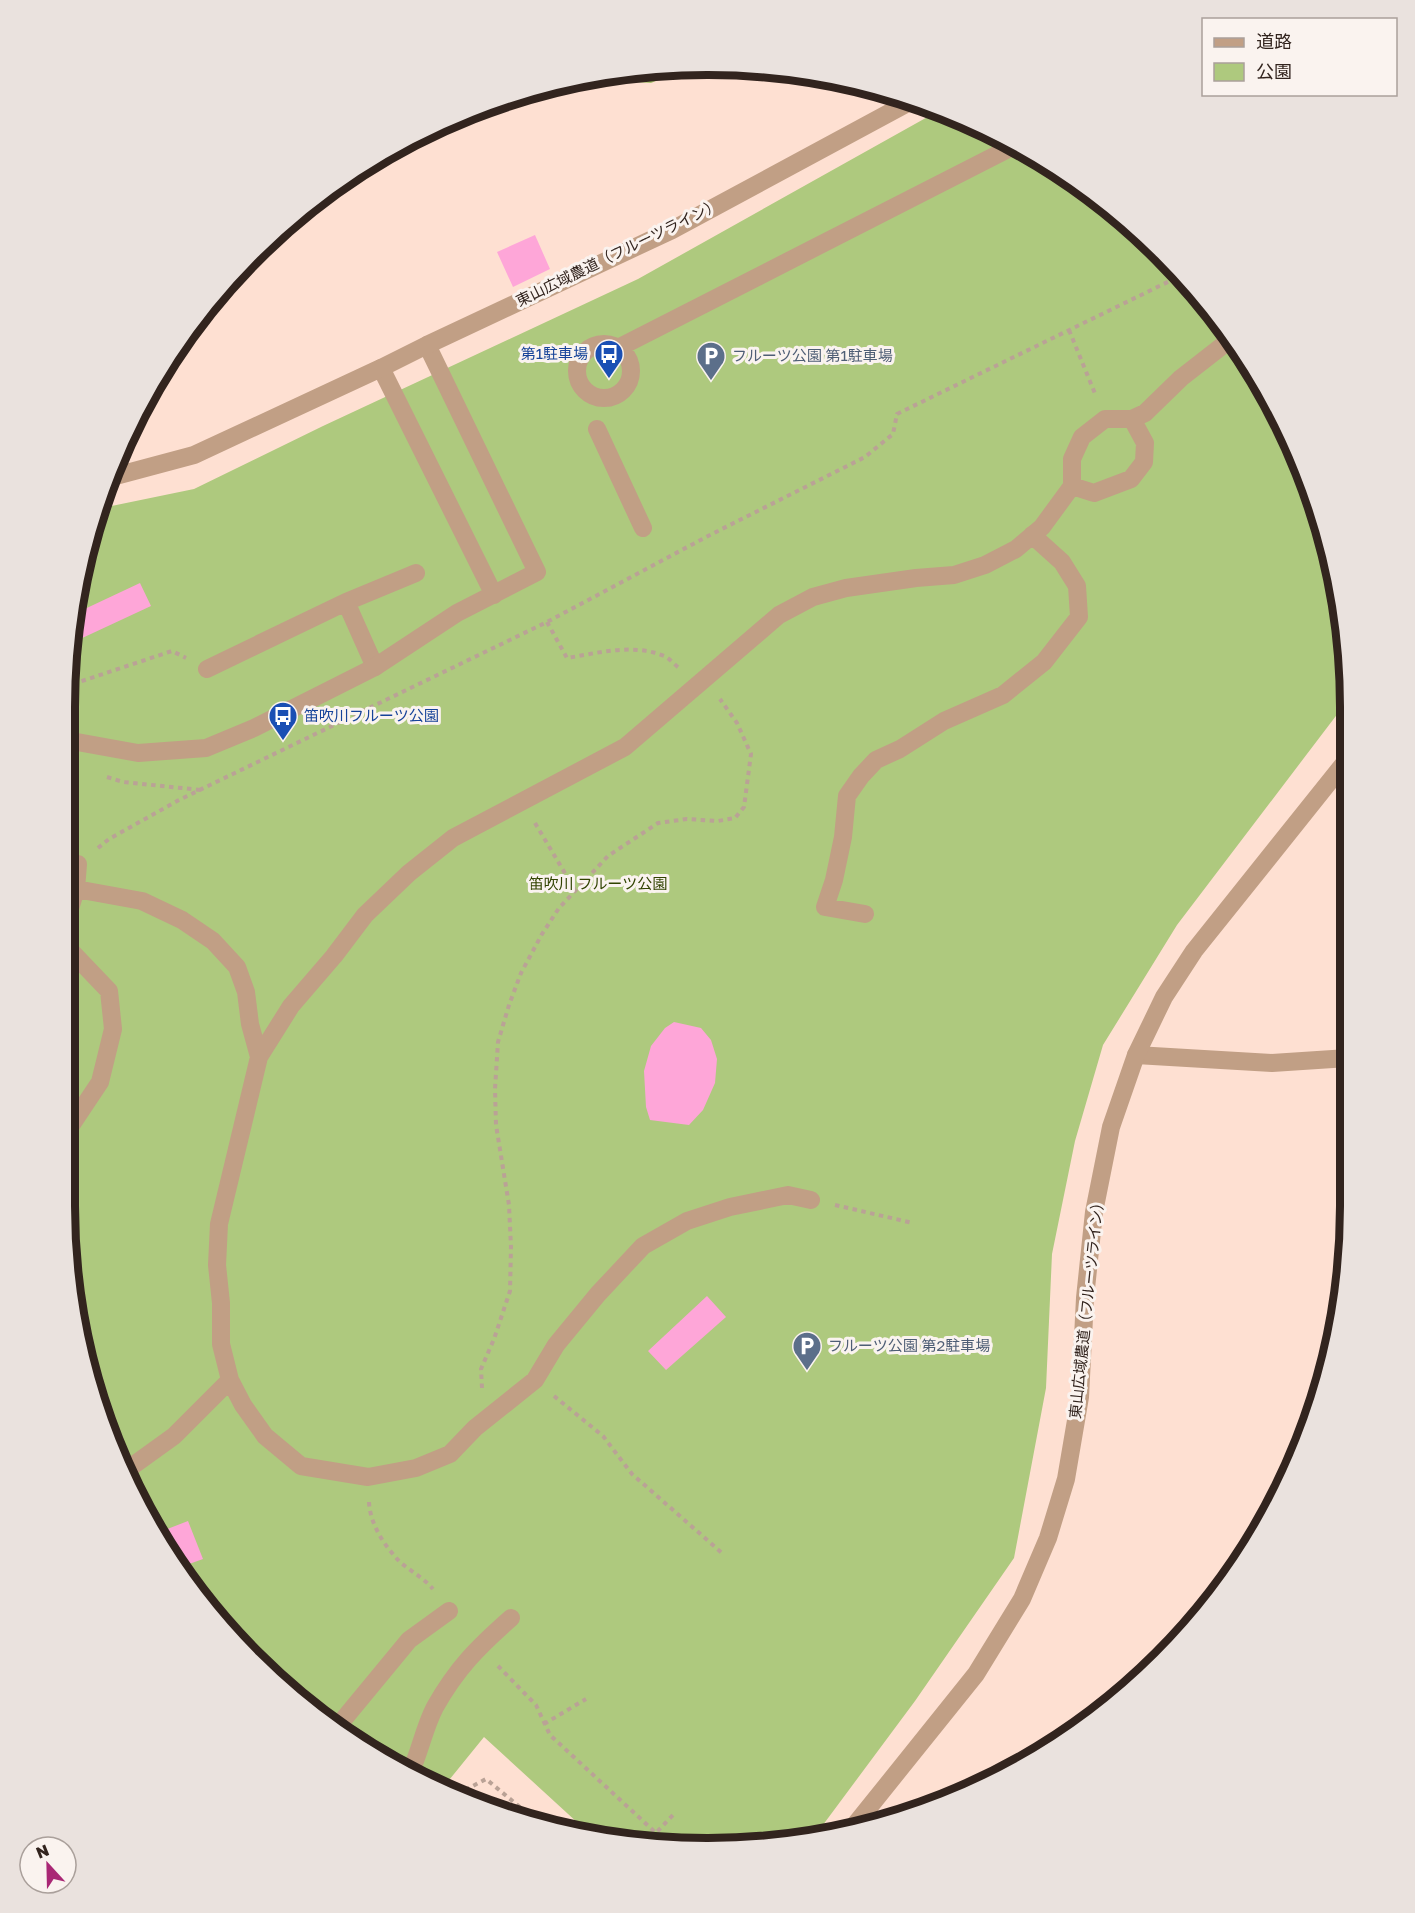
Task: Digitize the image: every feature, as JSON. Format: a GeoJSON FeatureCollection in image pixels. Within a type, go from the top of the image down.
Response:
{"type":"FeatureCollection","features":[{"type":"Feature","properties":{"kind":"street","name":"東山広域農道（フルーツライン）"},"geometry":{"type":"LineString","coordinates":[[119,475],[194,455],[381,368],[672,230],[902,106]]}},
{"type":"Feature","properties":{"kind":"street"},"geometry":{"type":"LineString","coordinates":[[618,348],[1006,150]]}},
{"type":"Feature","properties":{"kind":"street"},"geometry":{"type":"LineString","coordinates":[[811,1200],[788,1195],[730,1207],[687,1221],[643,1246],[598,1294],[556,1345],[535,1380],[475,1428],[450,1454],[416,1468],[368,1477],[301,1466],[265,1436],[243,1405],[230,1380],[221,1344],[221,1303],[217,1265],[219,1224],[258,1057],[291,1006],[334,956],[365,915],[409,873],[453,838],[626,747],[778,615],[813,597],[846,588],[954,575],[985,565],[1016,549],[1042,527],[1072,486],[1072,459],[1082,437],[1105,419],[1132,419],[1144,413],[1181,378],[1225,344]]}},
{"type":"Feature","properties":{"kind":"street"},"geometry":{"type":"LineString","coordinates":[[75,742],[138,753],[206,748],[254,728],[375,667],[457,613],[537,572],[427,345]]}},
{"type":"Feature","properties":{"kind":"street"},"geometry":{"type":"LineString","coordinates":[[381,368],[494,595]]}},
{"type":"Feature","properties":{"kind":"street"},"geometry":{"type":"LineString","coordinates":[[1072,486],[1094,493],[1131,479],[1144,462],[1146,443],[1132,419]]}},
{"type":"Feature","properties":{"kind":"street"},"geometry":{"type":"LineString","coordinates":[[597,429],[644,528]]}},
{"type":"Feature","properties":{"kind":"street"},"geometry":{"type":"LineString","coordinates":[[865,914],[825,907],[834,880],[843,837],[847,796],[861,776],[876,760],[900,749],[944,721],[1003,695],[1044,662],[1079,617],[1077,586],[1062,562],[1032,535]]}},
{"type":"Feature","properties":{"kind":"street"},"geometry":{"type":"LineString","coordinates":[[207,669],[346,602],[416,573]]}},
{"type":"Feature","properties":{"kind":"street"},"geometry":{"type":"LineString","coordinates":[[346,602],[375,667]]}},
{"type":"Feature","properties":{"kind":"street","name":"東山広域農道（フルーツライン）"},"geometry":{"type":"LineString","coordinates":[[860,1819],[976,1674],[1022,1599],[1048,1538],[1066,1479],[1080,1397],[1085,1298],[1094,1212],[1111,1127],[1136,1055],[1164,997],[1194,951],[1340,768]]}},
{"type":"Feature","properties":{"kind":"street"},"geometry":{"type":"LineString","coordinates":[[75,892],[78,864]]}},
{"type":"Feature","properties":{"kind":"street"},"geometry":{"type":"LineString","coordinates":[[76,889],[142,901],[182,920],[213,941],[237,967],[246,993],[258,1057]]}},
{"type":"Feature","properties":{"kind":"street"},"geometry":{"type":"LineString","coordinates":[[75,955],[110,991],[113,1029],[100,1082],[75,1120]]}},
{"type":"Feature","properties":{"kind":"street"},"geometry":{"type":"LineString","coordinates":[[1136,1055],[1272,1063],[1340,1059]]}},
{"type":"Feature","properties":{"kind":"street"},"geometry":{"type":"LineString","coordinates":[[132,1467],[174,1436],[230,1380]]}},
{"type":"Feature","properties":{"kind":"street"},"geometry":{"type":"LineString","coordinates":[[342,1721],[409,1640],[449,1611]]}},
{"type":"Feature","properties":{"kind":"street"},"geometry":{"type":"LineString","coordinates":[[413,1765],[434,1709],[461,1665],[511,1618]]}},
{"type":"Feature","properties":{"kind":"path"},"geometry":{"type":"LineString","coordinates":[[78,864],[109,839],[179,800],[547,622],[708,536],[865,457],[893,434],[897,414],[1173,279]]}},
{"type":"Feature","properties":{"kind":"path"},"geometry":{"type":"LineString","coordinates":[[1069,330],[1105,419]]}},
{"type":"Feature","properties":{"kind":"path"},"geometry":{"type":"LineString","coordinates":[[495,1413],[482,1390],[481,1369],[510,1291],[511,1247],[509,1205],[496,1125],[495,1089],[498,1042],[521,973],[559,908],[608,856],[658,824],[687,819],[718,821],[735,818],[744,807],[751,754],[737,723],[719,697],[665,656],[634,650],[609,651],[567,658],[547,622]]}},
{"type":"Feature","properties":{"kind":"path"},"geometry":{"type":"LineString","coordinates":[[76,683],[172,651],[207,669]]}},
{"type":"Feature","properties":{"kind":"path"},"geometry":{"type":"LineString","coordinates":[[522,802],[575,890]]}},
{"type":"Feature","properties":{"kind":"path"},"geometry":{"type":"LineString","coordinates":[[811,1200],[914,1223]]}},
{"type":"Feature","properties":{"kind":"path"},"geometry":{"type":"LineString","coordinates":[[574,1412],[603,1436],[632,1474],[722,1553]]}},
{"type":"Feature","properties":{"kind":"path"},"geometry":{"type":"LineString","coordinates":[[368,1477],[369,1510],[377,1533],[399,1561],[431,1586],[449,1611]]}},
{"type":"Feature","properties":{"kind":"path"},"geometry":{"type":"LineString","coordinates":[[480,1645],[536,1705],[550,1735],[656,1833],[673,1815]]}},
{"type":"Feature","properties":{"kind":"path"},"geometry":{"type":"LineString","coordinates":[[544,1724],[586,1699]]}},
{"type":"Feature","properties":{"kind":"path"},"geometry":{"type":"LineString","coordinates":[[466,1790],[486,1779],[523,1810]]}},
{"type":"Feature","properties":{"kind":"green space"},"geometry":{"type":"Polygon","coordinates":[[[668,76],[651,83],[619,81],[668,76]]]}},
{"type":"Feature","properties":{"kind":"green space","name":"笛吹川 フルーツ公園"},"geometry":{"type":"Polygon","coordinates":[[[930,116],[987,140],[1024,160],[1093,206],[1155,260],[1209,322],[1255,391],[1292,465],[1306,504],[1328,584],[1339,666],[1340,711],[1177,925],[1103,1045],[1075,1141],[1052,1254],[1046,1388],[1014,1558],[915,1701],[821,1828],[749,1837],[666,1837],[580,1825],[484,1737],[448,1782],[391,1753],[356,1731],[290,1681],[232,1623],[206,1591],[160,1522],[140,1485],[123,1448],[97,1369],[87,1329],[76,1247],[76,666],[87,584],[108,507],[194,489],[638,279],[930,116]]]}},
{"type":"Feature","properties":{"kind":"building"},"geometry":{"type":"Polygon","coordinates":[[[535,235],[550,269],[513,287],[497,252],[535,235]]]}},
{"type":"Feature","properties":{"kind":"building"},"geometry":{"type":"Polygon","coordinates":[[[140,583],[151,606],[79,640],[83,610],[140,583]]]}},
{"type":"Feature","properties":{"kind":"building"},"geometry":{"type":"Polygon","coordinates":[[[674,1022],[701,1028],[711,1040],[717,1059],[715,1083],[703,1110],[689,1125],[650,1120],[646,1107],[644,1071],[651,1046],[665,1028],[674,1022]]]}},
{"type":"Feature","properties":{"kind":"building"},"geometry":{"type":"Polygon","coordinates":[[[707,1296],[726,1317],[666,1370],[648,1351],[707,1296]]]}},
{"type":"Feature","properties":{"kind":"building"},"geometry":{"type":"Polygon","coordinates":[[[188,1521],[203,1559],[187,1565],[165,1530],[188,1521]]]}},
{"type":"Feature","properties":{"kind":"place","name":"第1駐車場"},"geometry":{"type":"Point","coordinates":[609,380]}},
{"type":"Feature","properties":{"kind":"place","name":"フルーツ公園 第1駐車場"},"geometry":{"type":"Point","coordinates":[711,382]}},
{"type":"Feature","properties":{"kind":"place","name":"笛吹川フルーツ公園"},"geometry":{"type":"Point","coordinates":[283,742]}},
{"type":"Feature","properties":{"kind":"place","name":"フルーツ公園 第2駐車場"},"geometry":{"type":"Point","coordinates":[807,1372]}}]}
